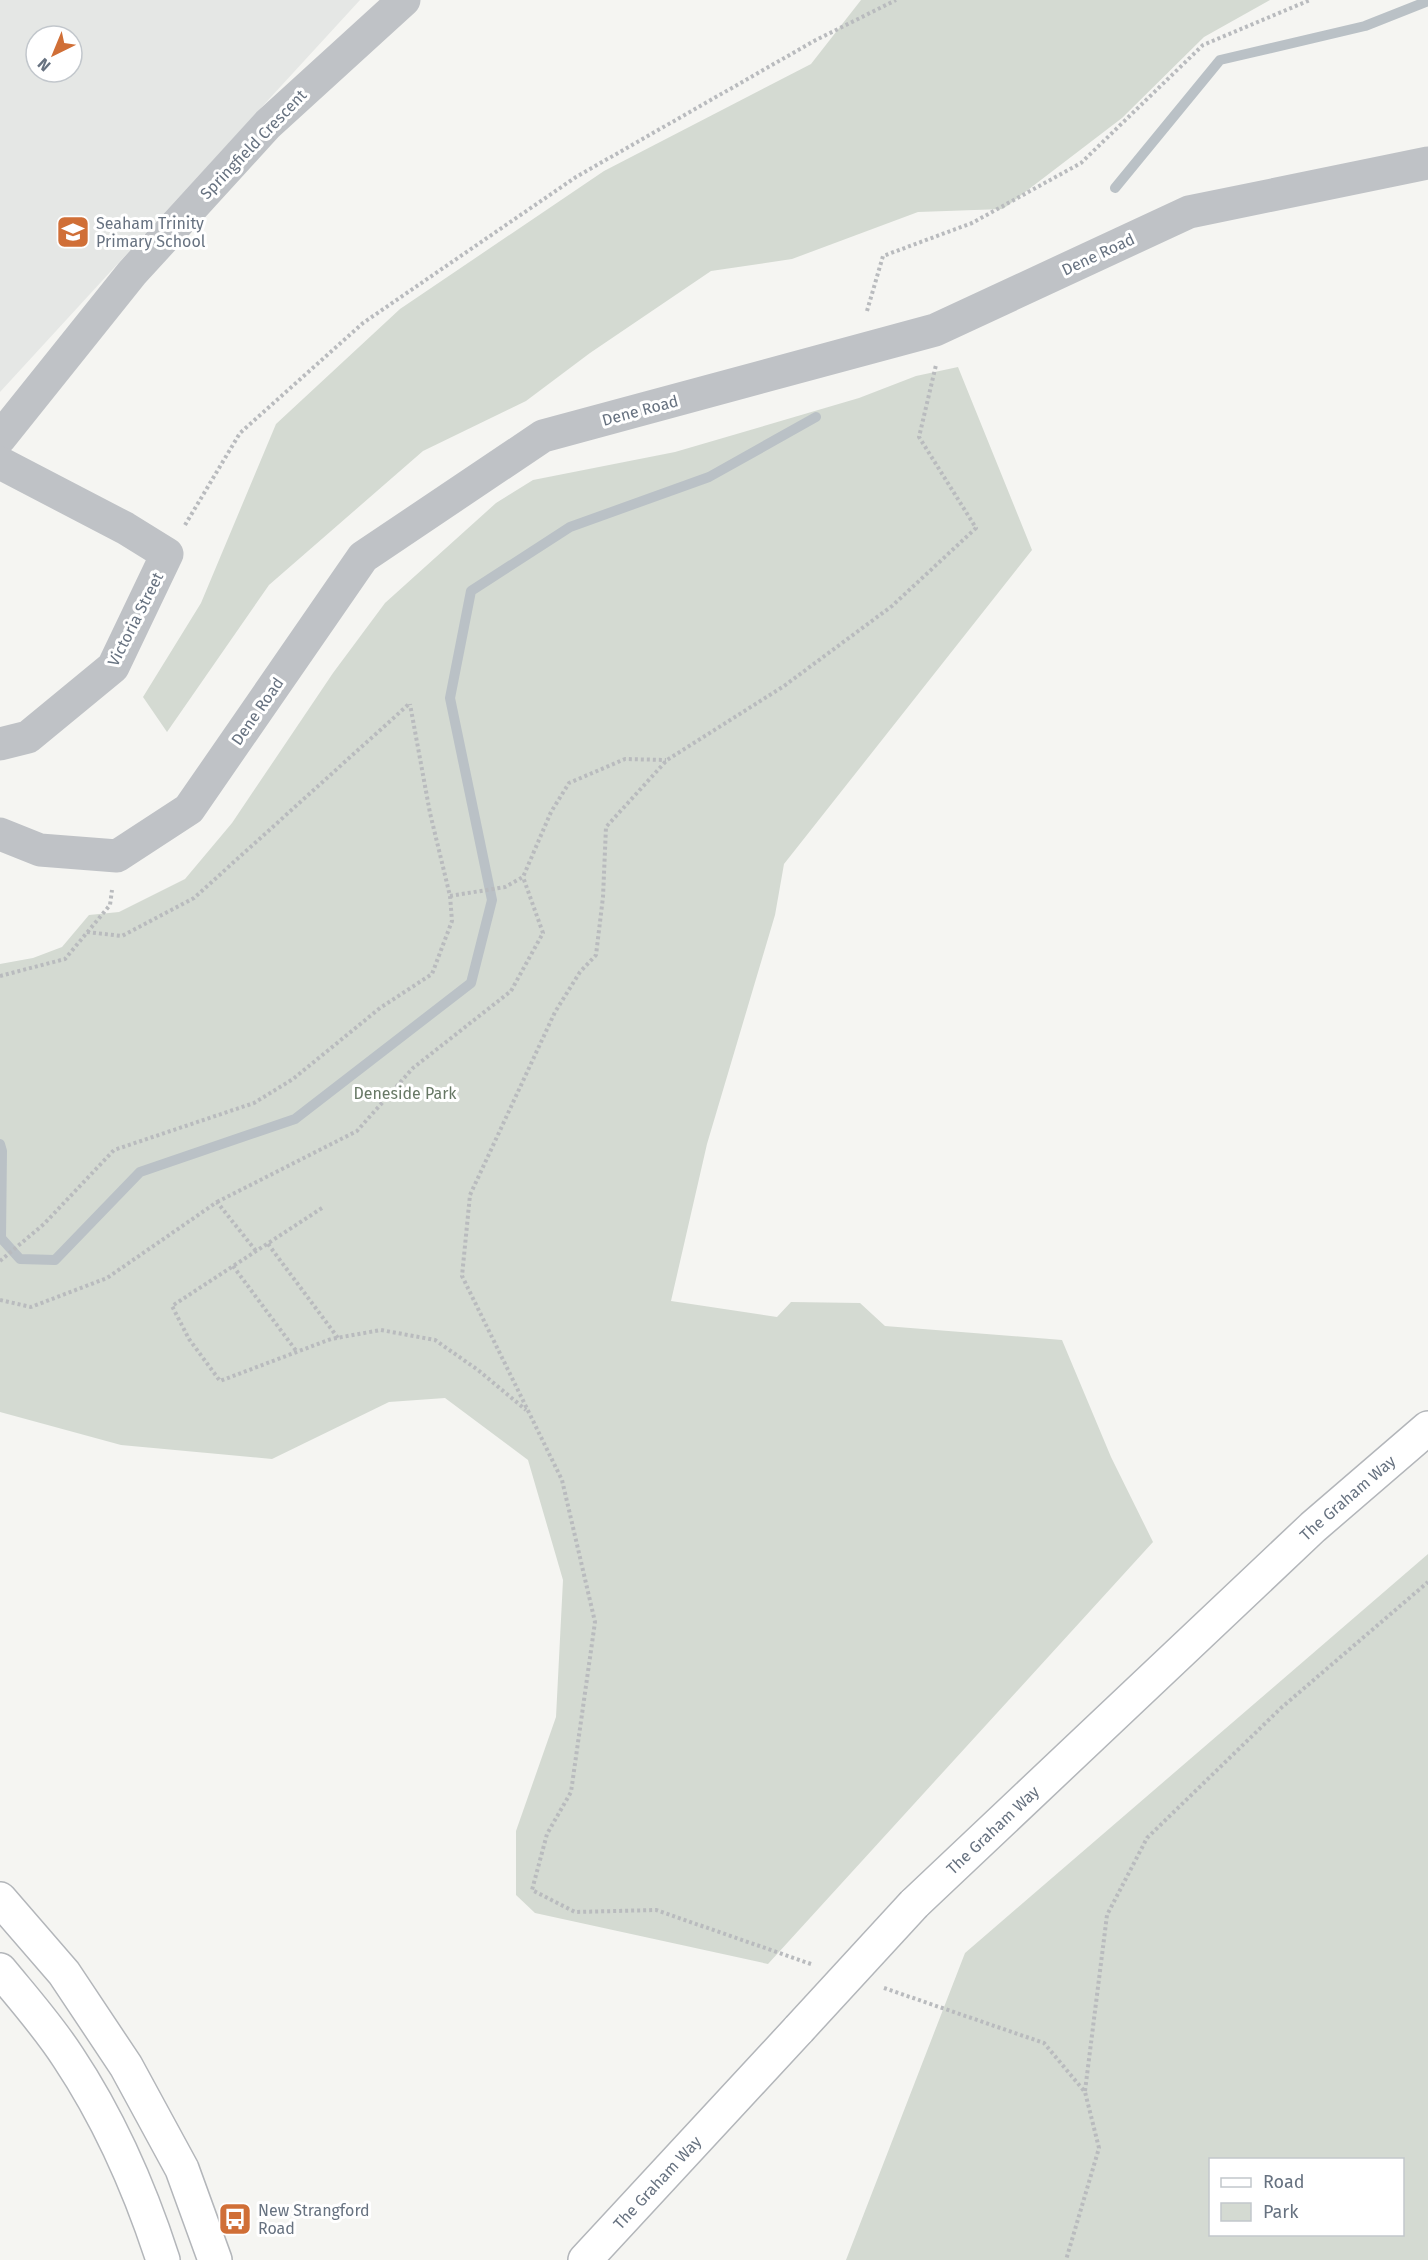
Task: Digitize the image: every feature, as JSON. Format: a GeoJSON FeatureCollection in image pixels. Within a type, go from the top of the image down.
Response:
{"type":"FeatureCollection","features":[{"type":"Feature","properties":{"kind":"main road","name":"The Graham Way"},"geometry":{"type":"LineString","coordinates":[[585,2260],[914,1904],[1313,1527],[1428,1428]]}},
{"type":"Feature","properties":{"kind":"main road"},"geometry":{"type":"LineString","coordinates":[[0,1899],[64,1973],[126,2066],[182,2169],[215,2260]]}},
{"type":"Feature","properties":{"kind":"main road"},"geometry":{"type":"LineString","coordinates":[[0,1970],[68,2056],[120,2147],[146,2206],[164,2260]]}},
{"type":"Feature","properties":{"kind":"street","name":"Springfield Crescent"},"geometry":{"type":"LineString","coordinates":[[2,462],[132,273],[268,124],[404,0]]}},
{"type":"Feature","properties":{"kind":"street","name":"Dene Road"},"geometry":{"type":"LineString","coordinates":[[117,856],[189,809],[363,556],[543,436],[935,330],[1189,212],[1428,163]]}},
{"type":"Feature","properties":{"kind":"street","name":"Victoria Street"},"geometry":{"type":"LineString","coordinates":[[0,744],[28,737],[113,668],[167,554],[125,528],[2,462]]}},
{"type":"Feature","properties":{"kind":"street"},"geometry":{"type":"LineString","coordinates":[[0,834],[40,850],[117,856]]}},
{"type":"Feature","properties":{"kind":"path"},"geometry":{"type":"LineString","coordinates":[[167,554],[240,434],[363,323],[576,177],[814,41],[896,0]]}},
{"type":"Feature","properties":{"kind":"path"},"geometry":{"type":"LineString","coordinates":[[855,352],[883,256],[972,223],[1081,163],[1203,45],[1310,0]]}},
{"type":"Feature","properties":{"kind":"path"},"geometry":{"type":"LineString","coordinates":[[822,1967],[656,1910],[575,1912],[532,1890],[547,1834],[571,1792],[595,1622],[562,1480],[462,1276],[470,1195],[555,1012],[580,972],[596,955],[603,897],[606,828],[667,760],[784,686],[891,606],[976,528],[919,437],[936,369],[935,330]]}},
{"type":"Feature","properties":{"kind":"path"},"geometry":{"type":"LineString","coordinates":[[0,1261],[44,1224],[114,1150],[254,1103],[292,1079],[380,1008],[432,974],[452,921],[453,895],[430,813],[410,704],[194,898],[122,936],[87,933]]}},
{"type":"Feature","properties":{"kind":"path"},"geometry":{"type":"LineString","coordinates":[[453,895],[506,887],[524,877],[551,812],[568,783],[625,759],[667,760]]}},
{"type":"Feature","properties":{"kind":"path"},"geometry":{"type":"LineString","coordinates":[[0,976],[65,959],[110,905],[117,856]]}},
{"type":"Feature","properties":{"kind":"path"},"geometry":{"type":"LineString","coordinates":[[0,1300],[31,1307],[107,1278],[218,1202],[357,1131],[412,1068],[511,991],[543,933],[524,877]]}},
{"type":"Feature","properties":{"kind":"path"},"geometry":{"type":"LineString","coordinates":[[218,1202],[256,1251]]}},
{"type":"Feature","properties":{"kind":"path"},"geometry":{"type":"LineString","coordinates":[[321,1208],[172,1306],[189,1339],[220,1381],[338,1338],[381,1330],[435,1340],[478,1370],[528,1412]]}},
{"type":"Feature","properties":{"kind":"path"},"geometry":{"type":"LineString","coordinates":[[268,1244],[338,1338]]}},
{"type":"Feature","properties":{"kind":"path"},"geometry":{"type":"LineString","coordinates":[[233,1266],[297,1352]]}},
{"type":"Feature","properties":{"kind":"path"},"geometry":{"type":"LineString","coordinates":[[1066,2260],[1099,2148],[1085,2092],[1107,1915],[1147,1838],[1281,1708],[1428,1582]]}},
{"type":"Feature","properties":{"kind":"path"},"geometry":{"type":"LineString","coordinates":[[878,1986],[1044,2043],[1085,2092]]}},
{"type":"Feature","properties":{"kind":"shaded area","name":"Seaham Trinity Primary School"},"geometry":{"type":"Polygon","coordinates":[[[0,0],[360,0],[0,392],[0,0]]]}},
{"type":"Feature","properties":{"kind":"green space"},"geometry":{"type":"Polygon","coordinates":[[[861,0],[1270,0],[1204,37],[1122,118],[1003,209],[918,212],[792,259],[711,271],[590,353],[526,401],[423,451],[269,585],[167,732],[143,697],[201,603],[276,424],[400,309],[604,171],[811,64],[861,0]]]}},
{"type":"Feature","properties":{"kind":"green space","name":"Deneside Park"},"geometry":{"type":"Polygon","coordinates":[[[958,367],[1032,550],[784,864],[775,915],[707,1144],[671,1301],[777,1317],[791,1302],[860,1303],[885,1326],[1062,1340],[1111,1457],[1153,1542],[768,1964],[535,1913],[516,1895],[516,1831],[556,1717],[563,1580],[528,1460],[445,1398],[389,1402],[272,1459],[121,1445],[0,1412],[0,964],[33,958],[62,947],[89,915],[119,912],[185,879],[232,823],[333,673],[385,603],[496,503],[533,480],[675,452],[859,398],[916,376],[958,367]]]}},
{"type":"Feature","properties":{"kind":"green space"},"geometry":{"type":"Polygon","coordinates":[[[1428,1554],[1428,2260],[846,2260],[965,1953],[1428,1554]]]}},
{"type":"Feature","properties":{"kind":"waterway"},"geometry":{"type":"LineString","coordinates":[[1115,188],[1220,60],[1365,26],[1428,1]]}},
{"type":"Feature","properties":{"kind":"waterway"},"geometry":{"type":"LineString","coordinates":[[0,1144],[2,1151],[1,1238],[20,1259],[55,1260],[140,1172],[295,1119],[471,983],[492,900],[450,698],[471,591],[570,527],[709,477],[816,417]]}},
{"type":"Feature","properties":{"kind":"place","name":"Seaham Trinity Primary School"},"geometry":{"type":"Point","coordinates":[73,232]}},
{"type":"Feature","properties":{"kind":"place","name":"New Strangford Road"},"geometry":{"type":"Point","coordinates":[235,2219]}}]}
